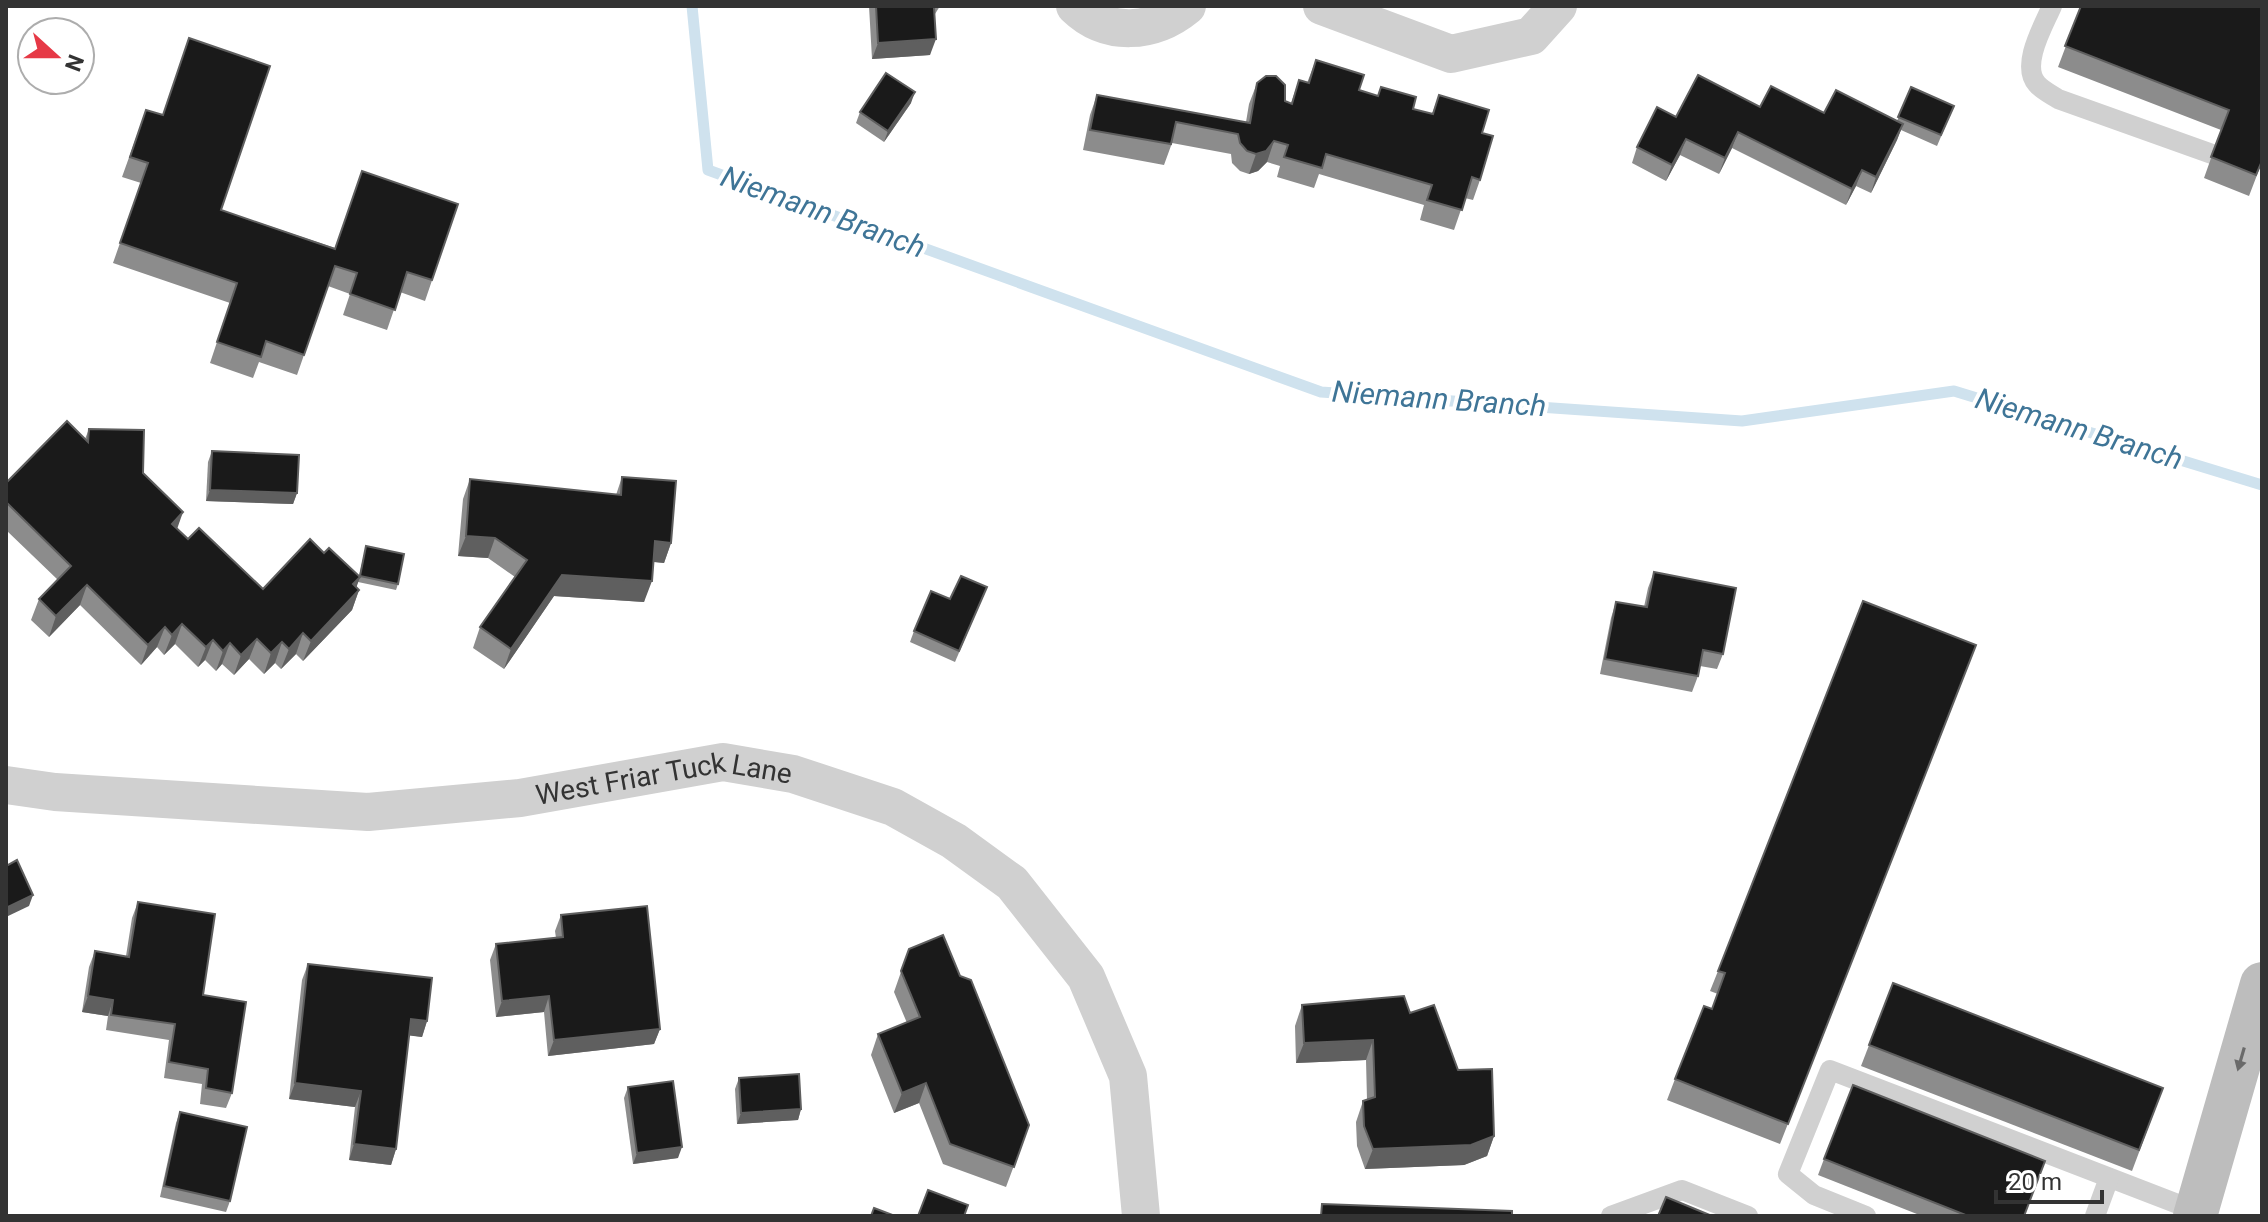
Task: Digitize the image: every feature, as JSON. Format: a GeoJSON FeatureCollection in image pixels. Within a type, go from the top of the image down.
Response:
{"type":"FeatureCollection","features":[{"type":"Feature","properties":{"kind":"main road"},"geometry":{"type":"LineString","coordinates":[[2196,1214],[2262,984]]}},
{"type":"Feature","properties":{"kind":"street"},"geometry":{"type":"LineString","coordinates":[[1075,6],[1102,26],[1136,30],[1187,6]]}},
{"type":"Feature","properties":{"kind":"street"},"geometry":{"type":"LineString","coordinates":[[1322,6],[1451,54],[1531,36],[1558,6]]}},
{"type":"Feature","properties":{"kind":"street","name":"West Friar Tuck Lane"},"geometry":{"type":"LineString","coordinates":[[6,785],[55,792],[368,812],[520,798],[723,762],[793,774],[893,807],[954,841],[1012,883],[1086,977],[1128,1076],[1141,1216]]}},
{"type":"Feature","properties":{"kind":"lane"},"geometry":{"type":"LineString","coordinates":[[2052,6],[2035,47],[2031,71],[2037,84],[2058,99],[2212,154]]}},
{"type":"Feature","properties":{"kind":"lane"},"geometry":{"type":"LineString","coordinates":[[1866,1216],[1814,1195],[1788,1174],[1830,1070],[2196,1214]]}},
{"type":"Feature","properties":{"kind":"lane"},"geometry":{"type":"LineString","coordinates":[[2095,1216],[2109,1178]]}},
{"type":"Feature","properties":{"kind":"lane"},"geometry":{"type":"LineString","coordinates":[[1611,1216],[1682,1190],[1748,1216]]}},
{"type":"Feature","properties":{"kind":"building"},"geometry":{"type":"Polygon","coordinates":[[[876,6],[936,6],[936,39],[878,43],[876,6]]]}},
{"type":"Feature","properties":{"kind":"building"},"geometry":{"type":"Polygon","coordinates":[[[2081,6],[2262,6],[2262,161],[2256,175],[2211,157],[2229,110],[2065,46],[2081,6]]]}},
{"type":"Feature","properties":{"kind":"building"},"geometry":{"type":"Polygon","coordinates":[[[189,38],[270,66],[221,210],[335,249],[362,171],[458,204],[432,280],[407,272],[395,310],[350,294],[357,273],[335,266],[304,355],[266,341],[261,357],[217,342],[237,283],[120,243],[148,163],[130,157],[146,110],[163,115],[189,38]]]}},
{"type":"Feature","properties":{"kind":"building"},"geometry":{"type":"Polygon","coordinates":[[[1316,60],[1364,75],[1359,90],[1378,96],[1381,87],[1416,97],[1413,109],[1433,114],[1439,95],[1489,110],[1482,133],[1493,136],[1480,180],[1472,177],[1462,210],[1427,200],[1432,185],[1326,154],[1322,168],[1284,157],[1288,145],[1274,141],[1266,151],[1256,154],[1247,151],[1240,143],[1238,134],[1176,122],[1171,144],[1090,130],[1097,95],[1250,123],[1257,83],[1266,76],[1276,76],[1285,85],[1285,101],[1292,104],[1299,80],[1309,83],[1316,60]]]}},
{"type":"Feature","properties":{"kind":"building"},"geometry":{"type":"Polygon","coordinates":[[[886,73],[915,92],[888,131],[860,112],[886,73]]]}},
{"type":"Feature","properties":{"kind":"building"},"geometry":{"type":"Polygon","coordinates":[[[1698,75],[1760,107],[1771,86],[1824,113],[1836,90],[1903,124],[1876,177],[1862,170],[1852,189],[1738,132],[1725,158],[1686,139],[1672,165],[1637,147],[1657,107],[1676,117],[1698,75]]]}},
{"type":"Feature","properties":{"kind":"building"},"geometry":{"type":"Polygon","coordinates":[[[1911,87],[1954,106],[1941,135],[1898,117],[1911,87]]]}},
{"type":"Feature","properties":{"kind":"building"},"geometry":{"type":"Polygon","coordinates":[[[67,421],[88,442],[89,429],[144,430],[143,473],[183,512],[172,524],[188,539],[199,528],[263,589],[310,539],[324,553],[329,548],[360,577],[353,584],[359,590],[311,641],[303,633],[289,649],[282,642],[271,653],[257,639],[241,655],[230,643],[223,651],[213,640],[206,647],[182,624],[172,635],[165,627],[148,645],[87,585],[56,616],[39,599],[71,566],[6,502],[6,483],[67,421]]]}},
{"type":"Feature","properties":{"kind":"building"},"geometry":{"type":"Polygon","coordinates":[[[212,451],[299,455],[297,493],[210,490],[212,451]]]}},
{"type":"Feature","properties":{"kind":"building"},"geometry":{"type":"Polygon","coordinates":[[[622,477],[676,481],[671,543],[655,541],[652,581],[562,575],[511,649],[480,627],[527,560],[495,538],[466,536],[470,479],[621,495],[622,477]]]}},
{"type":"Feature","properties":{"kind":"building"},"geometry":{"type":"Polygon","coordinates":[[[366,546],[404,554],[398,584],[360,576],[366,546]]]}},
{"type":"Feature","properties":{"kind":"building"},"geometry":{"type":"Polygon","coordinates":[[[1654,572],[1736,588],[1723,654],[1703,650],[1698,676],[1605,659],[1616,602],[1647,607],[1654,572]]]}},
{"type":"Feature","properties":{"kind":"building"},"geometry":{"type":"Polygon","coordinates":[[[961,576],[987,587],[959,651],[914,631],[931,591],[950,599],[961,576]]]}},
{"type":"Feature","properties":{"kind":"building"},"geometry":{"type":"Polygon","coordinates":[[[1863,601],[1976,645],[1788,1124],[1675,1079],[1704,1006],[1712,1009],[1725,973],[1718,971],[1863,601]]]}},
{"type":"Feature","properties":{"kind":"building"},"geometry":{"type":"Polygon","coordinates":[[[17,860],[33,895],[6,908],[6,866],[17,860]]]}},
{"type":"Feature","properties":{"kind":"building"},"geometry":{"type":"Polygon","coordinates":[[[138,902],[215,914],[203,995],[246,1002],[232,1093],[206,1088],[208,1069],[169,1062],[175,1024],[111,1015],[113,1000],[88,996],[95,951],[129,957],[138,902]]]}},
{"type":"Feature","properties":{"kind":"building"},"geometry":{"type":"Polygon","coordinates":[[[647,906],[660,1029],[554,1040],[549,996],[502,1001],[496,944],[563,937],[561,915],[647,906]]]}},
{"type":"Feature","properties":{"kind":"building"},"geometry":{"type":"Polygon","coordinates":[[[943,935],[960,976],[971,980],[1029,1125],[1014,1167],[950,1144],[926,1083],[902,1093],[878,1034],[920,1017],[901,971],[909,949],[943,935]]]}},
{"type":"Feature","properties":{"kind":"building"},"geometry":{"type":"Polygon","coordinates":[[[308,964],[432,978],[427,1021],[411,1019],[396,1149],[354,1144],[361,1091],[295,1083],[308,964]]]}},
{"type":"Feature","properties":{"kind":"building"},"geometry":{"type":"Polygon","coordinates":[[[1893,983],[2163,1088],[2139,1150],[1869,1045],[1893,983]]]}},
{"type":"Feature","properties":{"kind":"building"},"geometry":{"type":"Polygon","coordinates":[[[1404,996],[1410,1013],[1434,1005],[1458,1070],[1492,1069],[1494,1136],[1471,1145],[1373,1149],[1364,1126],[1363,1101],[1375,1097],[1373,1040],[1304,1043],[1302,1005],[1404,996]]]}},
{"type":"Feature","properties":{"kind":"building"},"geometry":{"type":"Polygon","coordinates":[[[799,1074],[801,1109],[741,1113],[739,1078],[799,1074]]]}},
{"type":"Feature","properties":{"kind":"building"},"geometry":{"type":"Polygon","coordinates":[[[673,1081],[682,1147],[637,1153],[628,1087],[673,1081]]]}},
{"type":"Feature","properties":{"kind":"building"},"geometry":{"type":"Polygon","coordinates":[[[1853,1085],[2045,1161],[2024,1216],[1968,1216],[1824,1159],[1853,1085]]]}},
{"type":"Feature","properties":{"kind":"building"},"geometry":{"type":"Polygon","coordinates":[[[180,1112],[247,1127],[230,1201],[164,1186],[180,1112]]]}},
{"type":"Feature","properties":{"kind":"building"},"geometry":{"type":"Polygon","coordinates":[[[928,1190],[968,1205],[964,1216],[918,1216],[928,1190]]]}},
{"type":"Feature","properties":{"kind":"building"},"geometry":{"type":"Polygon","coordinates":[[[1666,1197],[1712,1216],[1658,1216],[1666,1197]]]}},
{"type":"Feature","properties":{"kind":"building"},"geometry":{"type":"Polygon","coordinates":[[[1322,1204],[1512,1211],[1512,1216],[1321,1216],[1322,1204]]]}},
{"type":"Feature","properties":{"kind":"building"},"geometry":{"type":"Polygon","coordinates":[[[874,1208],[895,1216],[871,1216],[874,1208]]]}},
{"type":"Feature","properties":{"kind":"waterway","name":"Niemann Branch"},"geometry":{"type":"LineString","coordinates":[[692,6],[708,170],[1321,392],[1742,421],[1954,391],[2262,485]]}}]}
